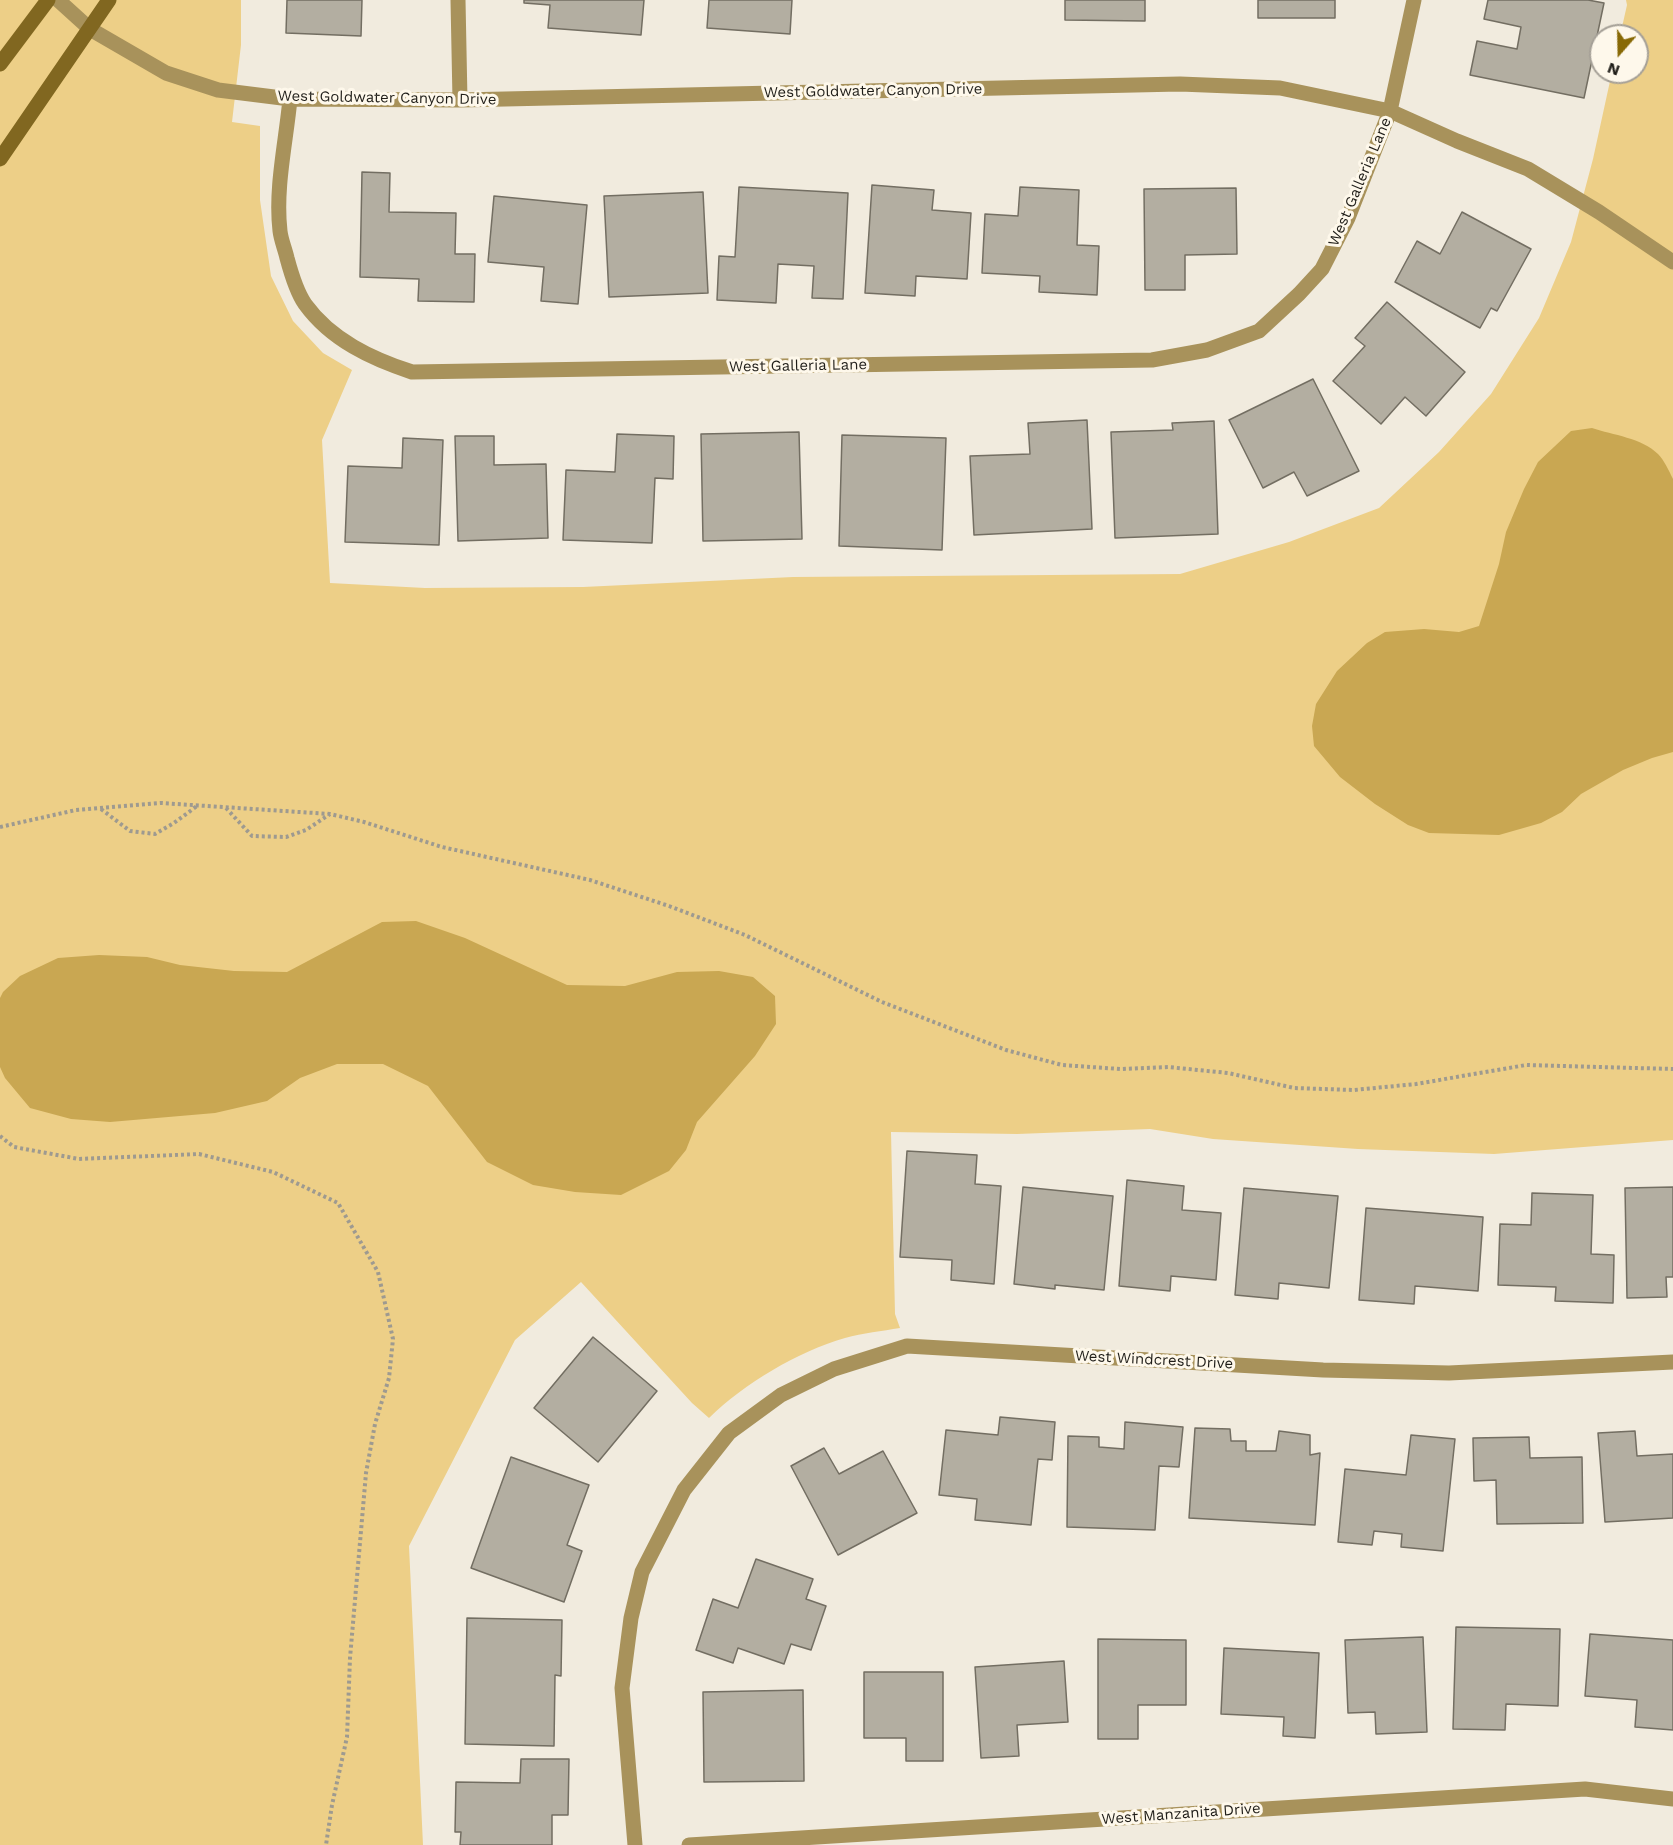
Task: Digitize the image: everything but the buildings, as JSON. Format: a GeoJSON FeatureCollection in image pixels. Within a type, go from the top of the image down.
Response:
{"type":"FeatureCollection","features":[{"type":"Feature","properties":{"kind":"street"},"geometry":{"type":"LineString","coordinates":[[0,64],[48,0]]}},
{"type":"Feature","properties":{"kind":"street","name":"West Goldwater Canyon Drive"},"geometry":{"type":"LineString","coordinates":[[58,0],[90,29],[166,73],[218,90],[290,99],[460,100],[1180,84],[1280,88],[1390,111],[1457,141],[1528,168],[1673,262]]}},
{"type":"Feature","properties":{"kind":"street"},"geometry":{"type":"LineString","coordinates":[[0,159],[109,0]]}},
{"type":"Feature","properties":{"kind":"street"},"geometry":{"type":"LineString","coordinates":[[458,0],[460,100]]}},
{"type":"Feature","properties":{"kind":"street","name":"West Galleria Lane"},"geometry":{"type":"LineString","coordinates":[[290,99],[280,194],[280,232],[292,276],[305,304],[329,329],[356,350],[383,363],[412,372],[1152,360],[1207,350],[1259,331],[1322,269],[1348,218],[1390,111],[1414,0]]}},
{"type":"Feature","properties":{"kind":"street","name":"West Windcrest Drive"},"geometry":{"type":"LineString","coordinates":[[635,1845],[622,1688],[631,1618],[642,1572],[684,1490],[729,1432],[781,1395],[834,1369],[907,1346],[1323,1370],[1438,1373],[1673,1362]]}},
{"type":"Feature","properties":{"kind":"street","name":"West Manzanita Drive"},"geometry":{"type":"LineString","coordinates":[[689,1845],[1585,1789],[1673,1799]]}},
{"type":"Feature","properties":{"kind":"path"},"geometry":{"type":"LineString","coordinates":[[0,826],[76,810],[161,803],[330,814],[364,822],[442,847],[590,880],[669,906],[745,935],[882,1002],[1006,1050],[1062,1065],[1120,1069],[1168,1067],[1228,1073],[1294,1088],[1354,1090],[1416,1084],[1526,1065],[1673,1069]]}},
{"type":"Feature","properties":{"kind":"path"},"geometry":{"type":"LineString","coordinates":[[100,808],[130,831],[154,834],[174,823],[197,805]]}},
{"type":"Feature","properties":{"kind":"path"},"geometry":{"type":"LineString","coordinates":[[226,807],[252,836],[286,837],[306,830],[330,814]]}},
{"type":"Feature","properties":{"kind":"path"},"geometry":{"type":"LineString","coordinates":[[0,1136],[14,1147],[79,1159],[199,1154],[273,1172],[338,1203],[378,1272],[393,1339],[389,1378],[375,1424],[366,1473],[350,1658],[347,1737],[326,1845]]}},
{"type":"Feature","properties":{"kind":"shaded area"},"geometry":{"type":"Polygon","coordinates":[[[0,0],[241,0],[241,45],[232,122],[260,126],[260,200],[271,276],[293,321],[323,353],[352,370],[322,440],[330,583],[425,588],[583,587],[793,577],[1180,574],[1289,542],[1379,508],[1439,452],[1491,394],[1539,318],[1571,242],[1609,84],[1649,84],[1649,24],[1623,24],[1626,0],[1673,0],[1673,1140],[1494,1154],[1358,1149],[1213,1139],[1150,1129],[1017,1134],[891,1132],[895,1314],[900,1328],[845,1338],[809,1351],[755,1381],[709,1418],[692,1403],[581,1282],[515,1340],[409,1546],[423,1845],[0,1845],[0,0]]]}},
{"type":"Feature","properties":{"kind":"shaded area"},"geometry":{"type":"Polygon","coordinates":[[[1592,428],[1644,444],[1658,454],[1673,479],[1673,752],[1623,770],[1581,794],[1562,812],[1541,823],[1499,835],[1429,833],[1408,825],[1375,804],[1340,777],[1314,746],[1312,726],[1316,704],[1337,671],[1367,643],[1385,632],[1424,629],[1459,632],[1479,626],[1499,564],[1506,532],[1538,462],[1571,431],[1592,428]]]}},
{"type":"Feature","properties":{"kind":"shaded area"},"geometry":{"type":"Polygon","coordinates":[[[416,921],[465,938],[567,985],[625,986],[677,972],[719,971],[753,977],[775,996],[776,1024],[755,1056],[697,1122],[686,1150],[669,1171],[621,1195],[575,1192],[533,1185],[487,1162],[428,1086],[383,1064],[337,1064],[300,1078],[267,1101],[215,1113],[110,1122],[71,1119],[30,1108],[5,1078],[0,1067],[0,998],[3,992],[20,976],[58,958],[99,955],[147,957],[180,965],[234,971],[287,972],[382,922],[416,921]]]}}]}
